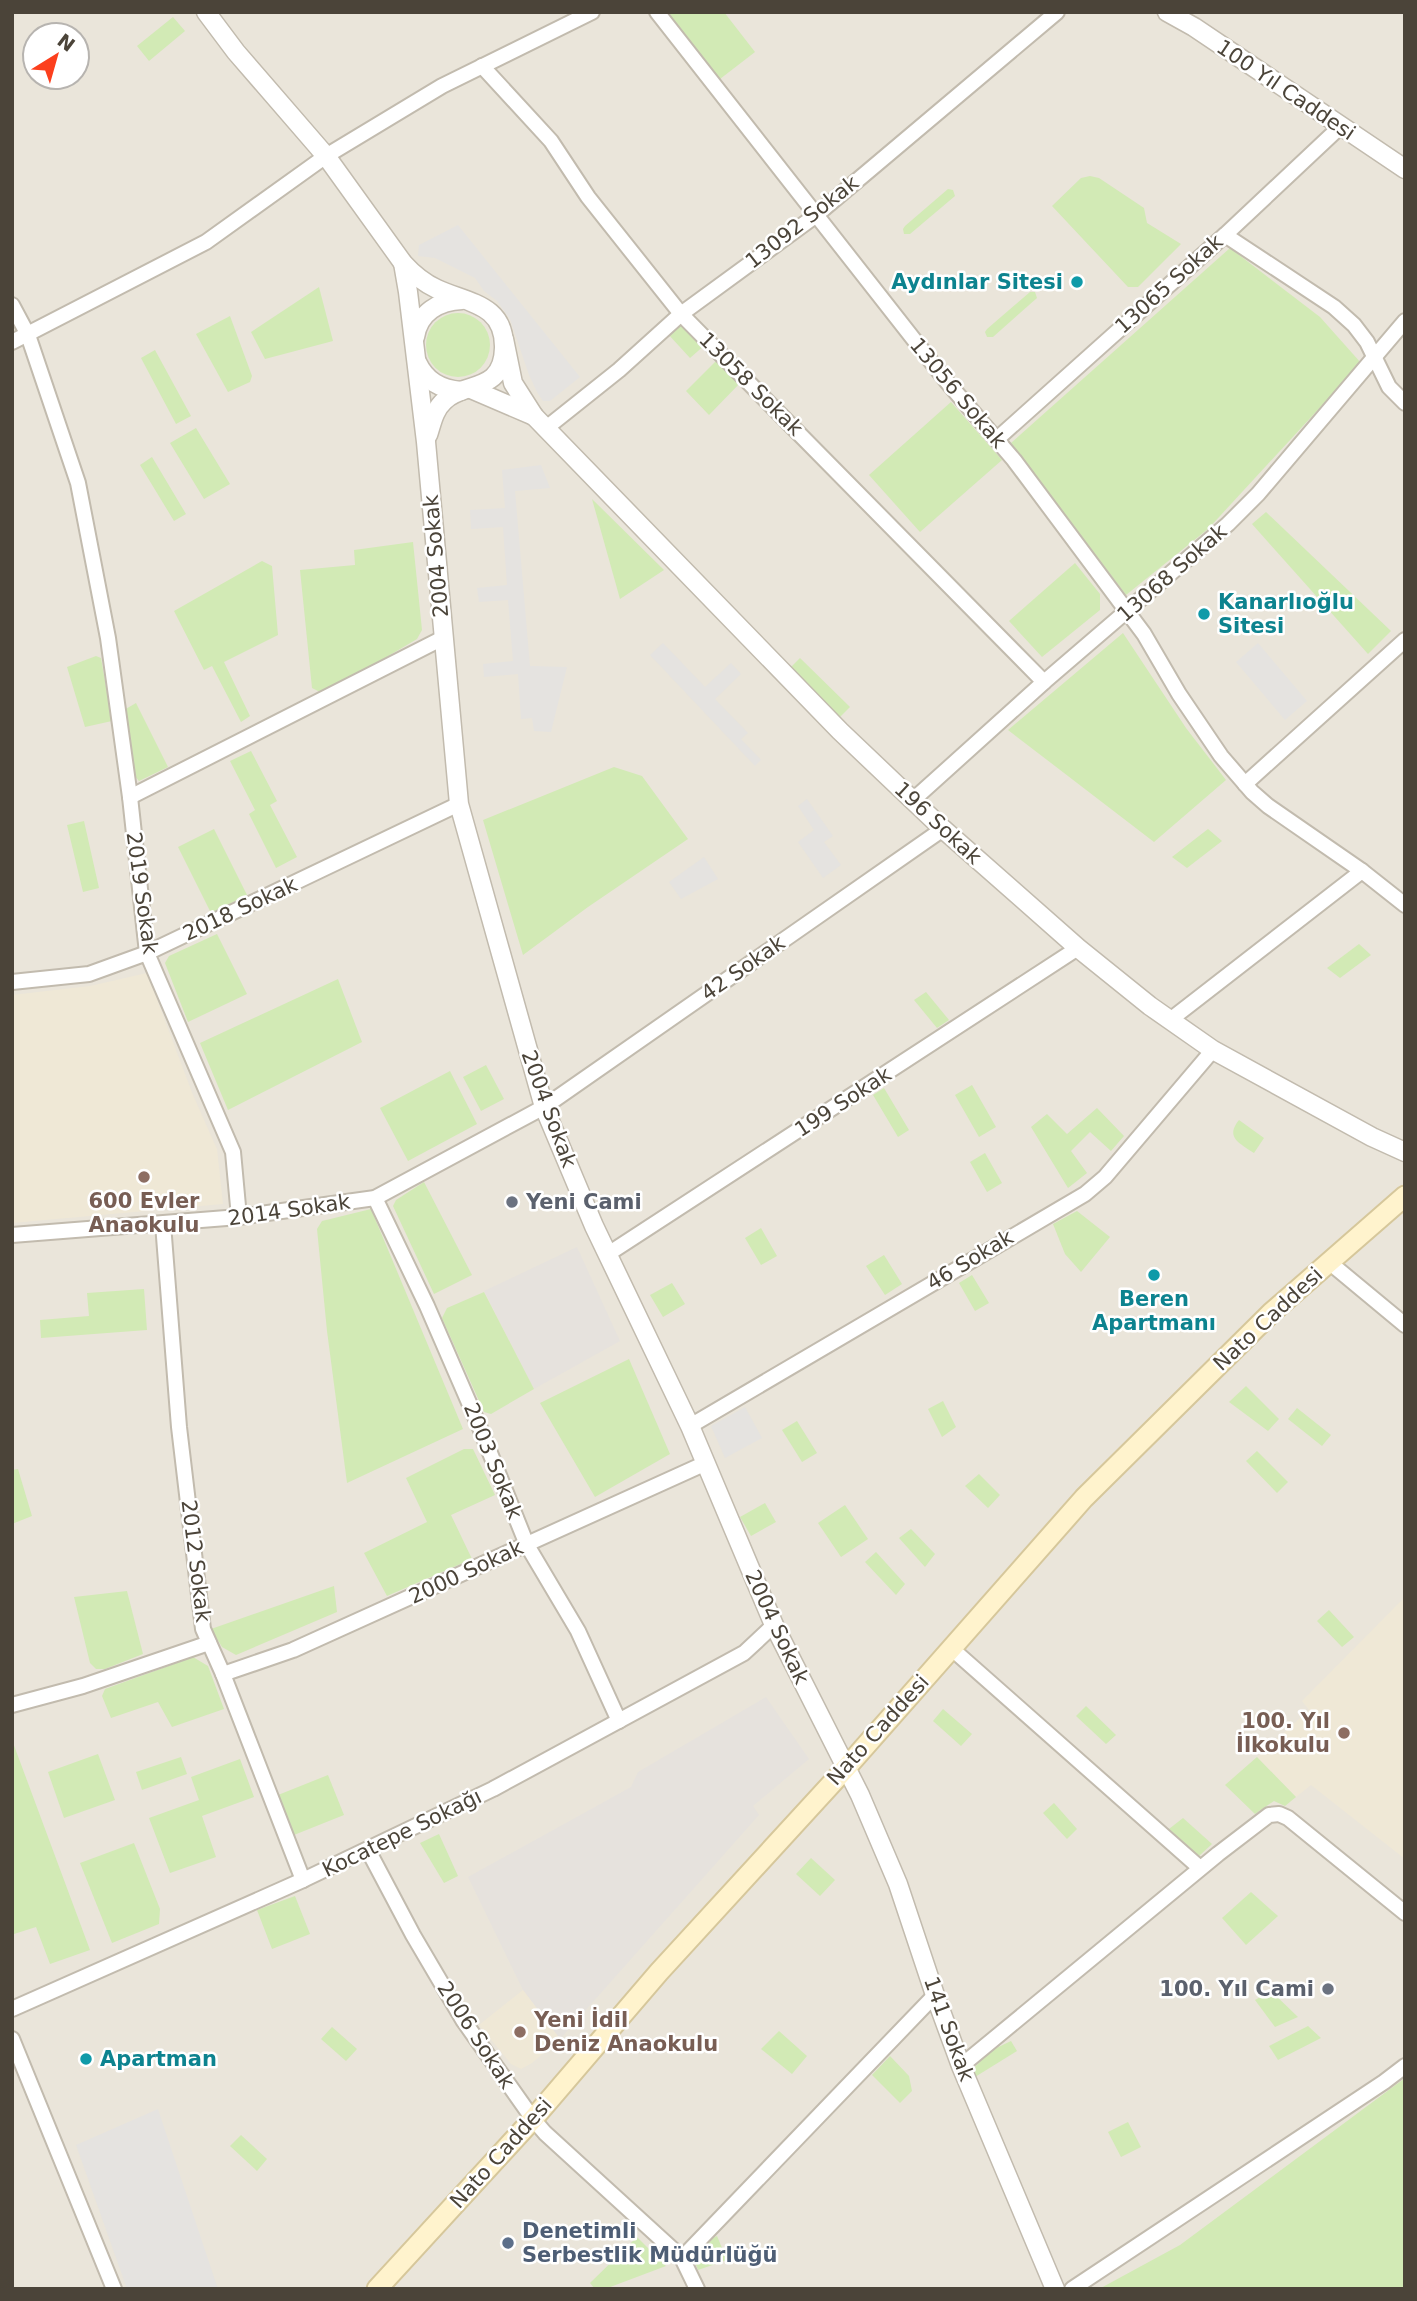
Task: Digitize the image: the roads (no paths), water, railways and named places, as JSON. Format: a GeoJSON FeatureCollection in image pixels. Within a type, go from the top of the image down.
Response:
{"type":"FeatureCollection","features":[{"type":"Feature","properties":{"kind":"main road","name":"Nato Caddesi"},"geometry":{"type":"LineString","coordinates":[[377,2289],[533,2119],[659,1972],[846,1768],[1084,1498],[1272,1313],[1405,1196]]}},
{"type":"Feature","properties":{"kind":"street"},"geometry":{"type":"LineString","coordinates":[[206,12],[236,52],[326,156],[415,276],[435,289],[479,304],[491,312],[500,325],[504,339],[504,355],[499,369],[489,380],[449,396],[439,406],[426,442]]}},
{"type":"Feature","properties":{"kind":"street"},"geometry":{"type":"LineString","coordinates":[[12,342],[206,242],[326,156],[442,86],[592,12]]}},
{"type":"Feature","properties":{"kind":"street","name":"13056 Sokak"},"geometry":{"type":"LineString","coordinates":[[657,12],[815,216],[948,383],[997,439],[1144,634],[1199,725],[1245,785],[1268,806],[1362,871],[1405,905]]}},
{"type":"Feature","properties":{"kind":"street","name":"13092 Sokak"},"geometry":{"type":"LineString","coordinates":[[539,423],[619,370],[681,314],[815,216],[1056,12]]}},
{"type":"Feature","properties":{"kind":"street","name":"100 Yıl Caddesi"},"geometry":{"type":"LineString","coordinates":[[1167,12],[1405,169]]}},
{"type":"Feature","properties":{"kind":"street","name":"13058 Sokak"},"geometry":{"type":"LineString","coordinates":[[482,66],[551,141],[588,197],[681,314],[1044,682]]}},
{"type":"Feature","properties":{"kind":"street","name":"13065 Sokak"},"geometry":{"type":"LineString","coordinates":[[997,439],[1225,235],[1340,127]]}},
{"type":"Feature","properties":{"kind":"street"},"geometry":{"type":"LineString","coordinates":[[1225,235],[1334,307],[1354,325],[1376,357],[1389,387],[1405,403]]}},
{"type":"Feature","properties":{"kind":"street","name":"2004 Sokak"},"geometry":{"type":"LineString","coordinates":[[403,263],[426,442],[459,804],[544,1107],[608,1254],[690,1426],[774,1625],[846,1768]]}},
{"type":"Feature","properties":{"kind":"street"},"geometry":{"type":"LineString","coordinates":[[464,300],[449,300],[435,306],[424,316],[416,329],[414,351],[422,372],[433,383],[446,389],[466,390]]}},
{"type":"Feature","properties":{"kind":"street","name":"2019 Sokak"},"geometry":{"type":"LineString","coordinates":[[12,305],[28,335],[78,483],[108,638],[130,797],[147,953],[233,1152],[239,1217]]}},
{"type":"Feature","properties":{"kind":"street","name":"13068 Sokak"},"geometry":{"type":"LineString","coordinates":[[913,800],[1251,502],[1405,321]]}},
{"type":"Feature","properties":{"kind":"street","name":"196 Sokak"},"geometry":{"type":"LineString","coordinates":[[504,339],[513,383],[539,423],[840,731],[943,829],[1078,948],[1170,1020],[1256,1076],[1405,1152]]}},
{"type":"Feature","properties":{"kind":"street","name":"196 Sokak"},"geometry":{"type":"LineString","coordinates":[[466,390],[539,423]]}},
{"type":"Feature","properties":{"kind":"street"},"geometry":{"type":"LineString","coordinates":[[130,797],[443,638]]}},
{"type":"Feature","properties":{"kind":"street"},"geometry":{"type":"LineString","coordinates":[[1245,785],[1405,640]]}},
{"type":"Feature","properties":{"kind":"street","name":"2018 Sokak"},"geometry":{"type":"LineString","coordinates":[[12,982],[89,974],[147,953],[459,804]]}},
{"type":"Feature","properties":{"kind":"street","name":"42 Sokak"},"geometry":{"type":"LineString","coordinates":[[544,1107],[943,829]]}},
{"type":"Feature","properties":{"kind":"street"},"geometry":{"type":"LineString","coordinates":[[1170,1020],[1362,871]]}},
{"type":"Feature","properties":{"kind":"street","name":"199 Sokak"},"geometry":{"type":"LineString","coordinates":[[608,1254],[1078,948]]}},
{"type":"Feature","properties":{"kind":"street","name":"46 Sokak"},"geometry":{"type":"LineString","coordinates":[[690,1426],[1085,1194],[1105,1177],[1213,1050]]}},
{"type":"Feature","properties":{"kind":"street","name":"2014 Sokak"},"geometry":{"type":"LineString","coordinates":[[12,1235],[239,1217],[374,1198],[544,1107]]}},
{"type":"Feature","properties":{"kind":"street","name":"2003 Sokak"},"geometry":{"type":"LineString","coordinates":[[374,1198],[480,1428],[527,1545],[578,1631],[620,1721]]}},
{"type":"Feature","properties":{"kind":"street","name":"2012 Sokak"},"geometry":{"type":"LineString","coordinates":[[163,1224],[179,1427],[203,1629],[303,1880]]}},
{"type":"Feature","properties":{"kind":"street"},"geometry":{"type":"LineString","coordinates":[[1329,1262],[1405,1325]]}},
{"type":"Feature","properties":{"kind":"street","name":"2000 Sokak"},"geometry":{"type":"LineString","coordinates":[[223,1674],[293,1650],[706,1463]]}},
{"type":"Feature","properties":{"kind":"street","name":"Kocatepe Sokağı"},"geometry":{"type":"LineString","coordinates":[[12,2009],[303,1880],[493,1789],[744,1653],[774,1625]]}},
{"type":"Feature","properties":{"kind":"street"},"geometry":{"type":"LineString","coordinates":[[12,1705],[83,1686],[209,1643]]}},
{"type":"Feature","properties":{"kind":"street"},"geometry":{"type":"LineString","coordinates":[[951,1648],[1200,1868]]}},
{"type":"Feature","properties":{"kind":"street","name":"141 Sokak"},"geometry":{"type":"LineString","coordinates":[[846,1768],[898,1884],[961,2066],[1055,2289]]}},
{"type":"Feature","properties":{"kind":"street"},"geometry":{"type":"LineString","coordinates":[[961,2066],[1258,1821],[1274,1814],[1288,1818],[1405,1913]]}},
{"type":"Feature","properties":{"kind":"street","name":"2006 Sokak"},"geometry":{"type":"LineString","coordinates":[[368,1850],[413,1935],[463,2020],[533,2119],[682,2258],[697,2289]]}},
{"type":"Feature","properties":{"kind":"street"},"geometry":{"type":"LineString","coordinates":[[682,2258],[935,1995]]}},
{"type":"Feature","properties":{"kind":"street"},"geometry":{"type":"LineString","coordinates":[[12,2039],[114,2289]]}},
{"type":"Feature","properties":{"kind":"street"},"geometry":{"type":"LineString","coordinates":[[1072,2289],[1405,2066]]}},
{"type":"Feature","properties":{"kind":"place","name":"Aydınlar Sitesi"},"geometry":{"type":"Point","coordinates":[1077,282]}},
{"type":"Feature","properties":{"kind":"place","name":"Kanarlıoğlu Sitesi"},"geometry":{"type":"Point","coordinates":[1204,614]}},
{"type":"Feature","properties":{"kind":"place","name":"600 Evler Anaokulu"},"geometry":{"type":"Point","coordinates":[144,1177]}},
{"type":"Feature","properties":{"kind":"place","name":"Yeni Cami"},"geometry":{"type":"Point","coordinates":[512,1202]}},
{"type":"Feature","properties":{"kind":"place","name":"Beren Apartmanı"},"geometry":{"type":"Point","coordinates":[1154,1275]}},
{"type":"Feature","properties":{"kind":"place","name":"100. Yıl İlkokulu"},"geometry":{"type":"Point","coordinates":[1344,1733]}},
{"type":"Feature","properties":{"kind":"place","name":"100. Yıl Cami"},"geometry":{"type":"Point","coordinates":[1328,1989]}},
{"type":"Feature","properties":{"kind":"place","name":"Yeni İdil Deniz Anaokulu"},"geometry":{"type":"Point","coordinates":[520,2032]}},
{"type":"Feature","properties":{"kind":"place","name":"Apartman"},"geometry":{"type":"Point","coordinates":[86,2059]}},
{"type":"Feature","properties":{"kind":"place","name":"Denetimli Serbestlik Müdürlüğü"},"geometry":{"type":"Point","coordinates":[508,2243]}}]}
